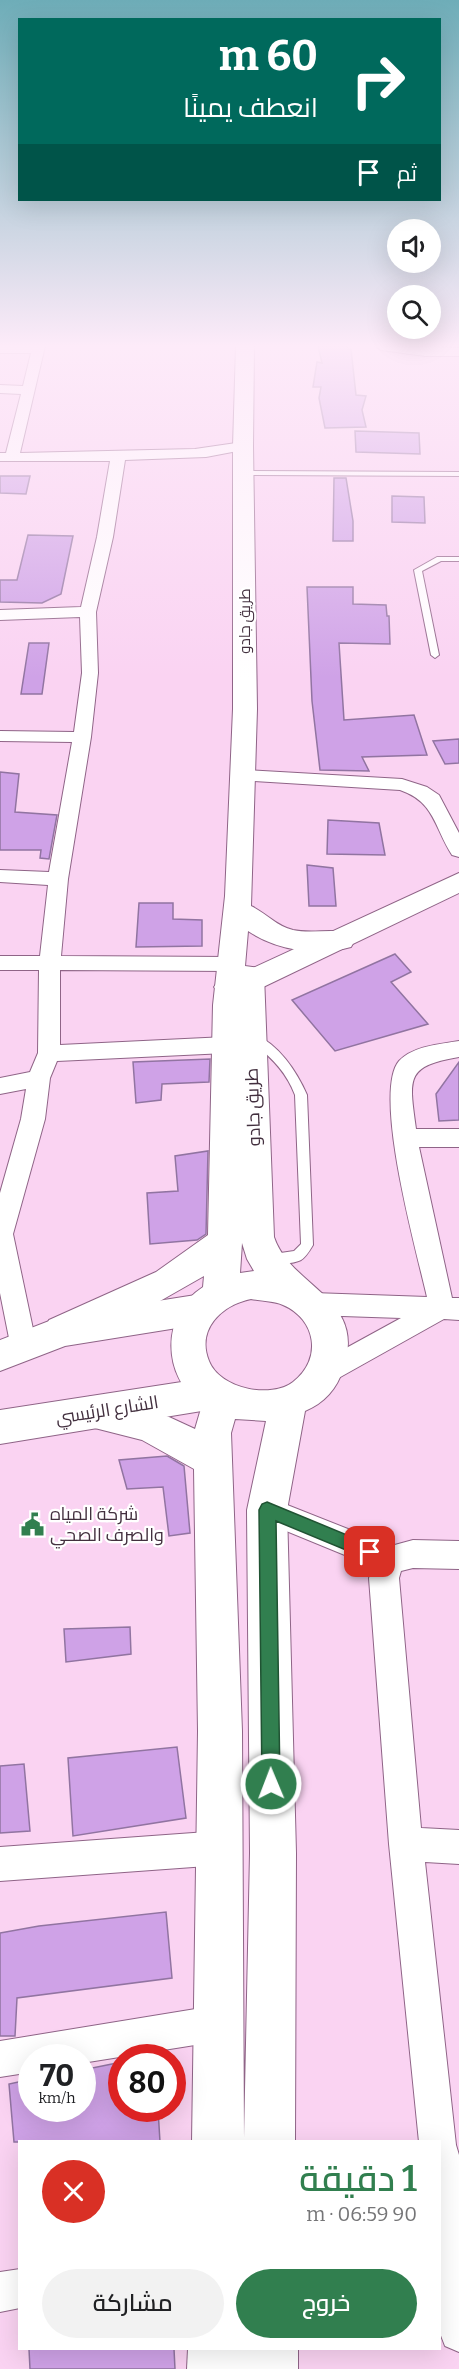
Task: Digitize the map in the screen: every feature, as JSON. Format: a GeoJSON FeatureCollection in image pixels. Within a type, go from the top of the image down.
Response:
{"type":"FeatureCollection","features":[{"type":"Feature","properties":{"kind":"main road","name":"طريق جادو"},"geometry":{"type":"LineString","coordinates":[[240,457],[237,470],[245,698],[242,905],[236,978],[239,1041],[257,1237],[264,1259]]}},
{"type":"Feature","properties":{"kind":"main road"},"geometry":{"type":"LineString","coordinates":[[236,978],[341,940],[459,882]]}},
{"type":"Feature","properties":{"kind":"main road"},"geometry":{"type":"LineString","coordinates":[[242,905],[257,926],[266,931],[296,941],[319,943],[341,940]]}},
{"type":"Feature","properties":{"kind":"main road","name":"طريق جادو"},"geometry":{"type":"LineString","coordinates":[[211,1301],[225,1241],[239,1041]]}},
{"type":"Feature","properties":{"kind":"main road"},"geometry":{"type":"LineString","coordinates":[[12,1352],[174,1280],[193,1268],[225,1241]]}},
{"type":"Feature","properties":{"kind":"main road"},"geometry":{"type":"LineString","coordinates":[[211,1301],[193,1322],[188,1336],[188,1352],[192,1367],[201,1381],[218,1395],[255,1407],[288,1402],[304,1395],[326,1372],[333,1344],[326,1323],[310,1302],[264,1259]]}},
{"type":"Feature","properties":{"kind":"main road"},"geometry":{"type":"LineString","coordinates":[[63,1331],[211,1301],[250,1285],[270,1285],[289,1290],[310,1302]]}},
{"type":"Feature","properties":{"kind":"main road"},"geometry":{"type":"LineString","coordinates":[[218,1395],[212,1433],[212,1460],[220,1708],[218,2140]]}},
{"type":"Feature","properties":{"kind":"main road","name":"الشارع الرئيسي"},"geometry":{"type":"LineString","coordinates":[[0,1427],[218,1395]]}},
{"type":"Feature","properties":{"kind":"main road"},"geometry":{"type":"LineString","coordinates":[[269,2140],[273,1853],[267,1510],[288,1402]]}},
{"type":"Feature","properties":{"kind":"main road"},"geometry":{"type":"LineString","coordinates":[[92,1412],[125,1417],[156,1427],[185,1441],[212,1460]]}},
{"type":"Feature","properties":{"kind":"main road"},"geometry":{"type":"LineString","coordinates":[[215,2369],[216,2350]]}},
{"type":"Feature","properties":{"kind":"main road"},"geometry":{"type":"LineString","coordinates":[[270,2350],[270,2369]]}},
{"type":"Feature","properties":{"kind":"street"},"geometry":{"type":"LineString","coordinates":[[6,457],[122,458],[219,465],[222,459],[220,457]]}},
{"type":"Feature","properties":{"kind":"street"},"geometry":{"type":"LineString","coordinates":[[12,1352],[0,1235],[33,1119],[39,1078],[49,1053],[50,962],[58,879],[90,673],[88,612],[122,458]]}},
{"type":"Feature","properties":{"kind":"street"},"geometry":{"type":"LineString","coordinates":[[0,615],[88,612]]}},
{"type":"Feature","properties":{"kind":"street"},"geometry":{"type":"LineString","coordinates":[[0,736],[82,736]]}},
{"type":"Feature","properties":{"kind":"street"},"geometry":{"type":"LineString","coordinates":[[243,776],[402,785],[420,791],[432,799],[459,851]]}},
{"type":"Feature","properties":{"kind":"street"},"geometry":{"type":"LineString","coordinates":[[0,876],[58,879]]}},
{"type":"Feature","properties":{"kind":"street"},"geometry":{"type":"LineString","coordinates":[[0,963],[50,962],[236,978]]}},
{"type":"Feature","properties":{"kind":"street"},"geometry":{"type":"LineString","coordinates":[[49,1053],[239,1041]]}},
{"type":"Feature","properties":{"kind":"street"},"geometry":{"type":"LineString","coordinates":[[450,1308],[404,1138],[402,1090],[405,1070],[417,1059],[459,1049]]}},
{"type":"Feature","properties":{"kind":"street"},"geometry":{"type":"LineString","coordinates":[[0,1086],[39,1078]]}},
{"type":"Feature","properties":{"kind":"street"},"geometry":{"type":"LineString","coordinates":[[404,1138],[459,1137]]}},
{"type":"Feature","properties":{"kind":"street"},"geometry":{"type":"LineString","coordinates":[[310,1302],[450,1308]]}},
{"type":"Feature","properties":{"kind":"street"},"geometry":{"type":"LineString","coordinates":[[326,1372],[450,1308]]}},
{"type":"Feature","properties":{"kind":"street"},"geometry":{"type":"LineString","coordinates":[[267,1510],[391,1560],[413,1554],[459,1555]]}},
{"type":"Feature","properties":{"kind":"street"},"geometry":{"type":"LineString","coordinates":[[391,1560],[384,1578],[406,1844],[438,2140]]}},
{"type":"Feature","properties":{"kind":"street"},"geometry":{"type":"LineString","coordinates":[[406,1844],[459,1847]]}},
{"type":"Feature","properties":{"kind":"street"},"geometry":{"type":"LineString","coordinates":[[0,1864],[221,1848]]}},
{"type":"Feature","properties":{"kind":"street"},"geometry":{"type":"LineString","coordinates":[[0,2059],[220,2022]]}},
{"type":"Feature","properties":{"kind":"street"},"geometry":{"type":"LineString","coordinates":[[441,2161],[459,2332]]}},
{"type":"Feature","properties":{"kind":"street"},"geometry":{"type":"LineString","coordinates":[[0,2292],[18,2288]]}},
{"type":"Feature","properties":{"kind":"lane"},"geometry":{"type":"LineString","coordinates":[[237,470],[459,474]]}},
{"type":"Feature","properties":{"kind":"lane"},"geometry":{"type":"LineString","coordinates":[[435,655],[418,570],[440,559],[459,559]]}},
{"type":"Feature","properties":{"kind":"lane"},"geometry":{"type":"LineString","coordinates":[[239,1041],[272,1051],[295,1078],[302,1095],[307,1245],[297,1256],[264,1259]]}},
{"type":"Feature","properties":{"kind":"building"},"geometry":{"type":"Polygon","coordinates":[[[0,476],[30,476],[26,494],[0,493],[0,476]]]}},
{"type":"Feature","properties":{"kind":"building"},"geometry":{"type":"Polygon","coordinates":[[[334,478],[346,478],[353,521],[353,541],[333,541],[334,478]]]}},
{"type":"Feature","properties":{"kind":"building"},"geometry":{"type":"Polygon","coordinates":[[[392,496],[424,497],[425,523],[392,522],[392,496]]]}},
{"type":"Feature","properties":{"kind":"building"},"geometry":{"type":"Polygon","coordinates":[[[28,535],[73,536],[61,594],[42,603],[0,602],[0,580],[17,580],[28,535]]]}},
{"type":"Feature","properties":{"kind":"building"},"geometry":{"type":"Polygon","coordinates":[[[307,587],[353,587],[353,604],[386,605],[387,616],[389,616],[390,644],[339,643],[344,720],[414,715],[427,755],[362,757],[369,771],[320,770],[312,701],[307,587]]]}},
{"type":"Feature","properties":{"kind":"building"},"geometry":{"type":"Polygon","coordinates":[[[29,643],[49,643],[42,694],[21,694],[29,643]]]}},
{"type":"Feature","properties":{"kind":"building"},"geometry":{"type":"Polygon","coordinates":[[[459,739],[459,763],[445,764],[433,741],[459,739]]]}},
{"type":"Feature","properties":{"kind":"building"},"geometry":{"type":"Polygon","coordinates":[[[0,772],[19,774],[15,812],[57,815],[49,859],[40,858],[41,850],[0,850],[0,772]]]}},
{"type":"Feature","properties":{"kind":"building"},"geometry":{"type":"Polygon","coordinates":[[[328,820],[379,823],[385,855],[327,854],[328,820]]]}},
{"type":"Feature","properties":{"kind":"building"},"geometry":{"type":"Polygon","coordinates":[[[307,865],[333,868],[336,906],[309,906],[307,865]]]}},
{"type":"Feature","properties":{"kind":"building"},"geometry":{"type":"Polygon","coordinates":[[[139,903],[173,903],[173,919],[202,920],[202,946],[136,947],[139,903]]]}},
{"type":"Feature","properties":{"kind":"building"},"geometry":{"type":"Polygon","coordinates":[[[395,954],[411,972],[391,982],[428,1024],[335,1051],[292,1000],[395,954]]]}},
{"type":"Feature","properties":{"kind":"building"},"geometry":{"type":"Polygon","coordinates":[[[210,1059],[209,1082],[162,1084],[161,1100],[136,1103],[133,1062],[210,1059]]]}},
{"type":"Feature","properties":{"kind":"building"},"geometry":{"type":"Polygon","coordinates":[[[459,1062],[459,1120],[439,1121],[436,1094],[459,1062]]]}},
{"type":"Feature","properties":{"kind":"building"},"geometry":{"type":"Polygon","coordinates":[[[208,1151],[206,1234],[197,1240],[150,1244],[147,1193],[178,1191],[175,1156],[208,1151]]]}},
{"type":"Feature","properties":{"kind":"building"},"geometry":{"type":"Polygon","coordinates":[[[167,1456],[184,1466],[190,1533],[169,1536],[163,1487],[127,1489],[119,1460],[167,1456]]]}},
{"type":"Feature","properties":{"kind":"building"},"geometry":{"type":"Polygon","coordinates":[[[130,1627],[131,1654],[66,1662],[64,1629],[130,1627]]]}},
{"type":"Feature","properties":{"kind":"building"},"geometry":{"type":"Polygon","coordinates":[[[177,1747],[186,1818],[73,1836],[68,1758],[177,1747]]]}},
{"type":"Feature","properties":{"kind":"building"},"geometry":{"type":"Polygon","coordinates":[[[24,1764],[30,1831],[0,1833],[0,1766],[24,1764]]]}},
{"type":"Feature","properties":{"kind":"building"},"geometry":{"type":"Polygon","coordinates":[[[166,1912],[172,1978],[17,1998],[15,2036],[0,2036],[0,1933],[39,1926],[166,1912]]]}},
{"type":"Feature","properties":{"kind":"building"},"geometry":{"type":"Polygon","coordinates":[[[108,2065],[108,2122],[159,2122],[160,2140],[18,2140],[14,2142],[9,2084],[18,2082],[18,2122],[96,2122],[96,2067],[108,2065]]]}},
{"type":"Feature","properties":{"kind":"building"},"geometry":{"type":"Polygon","coordinates":[[[29,2350],[174,2350],[175,2369],[30,2369],[29,2350]]]}},
{"type":"Feature","properties":{"kind":"place","name":"شركة المياه والصرف الصحي"},"geometry":{"type":"Point","coordinates":[32,1524]}},
{"type":"Feature","properties":{"kind":"route"},"geometry":{"type":"LineString","coordinates":[[271,1784],[267,1510],[370,1552]]}}]}
